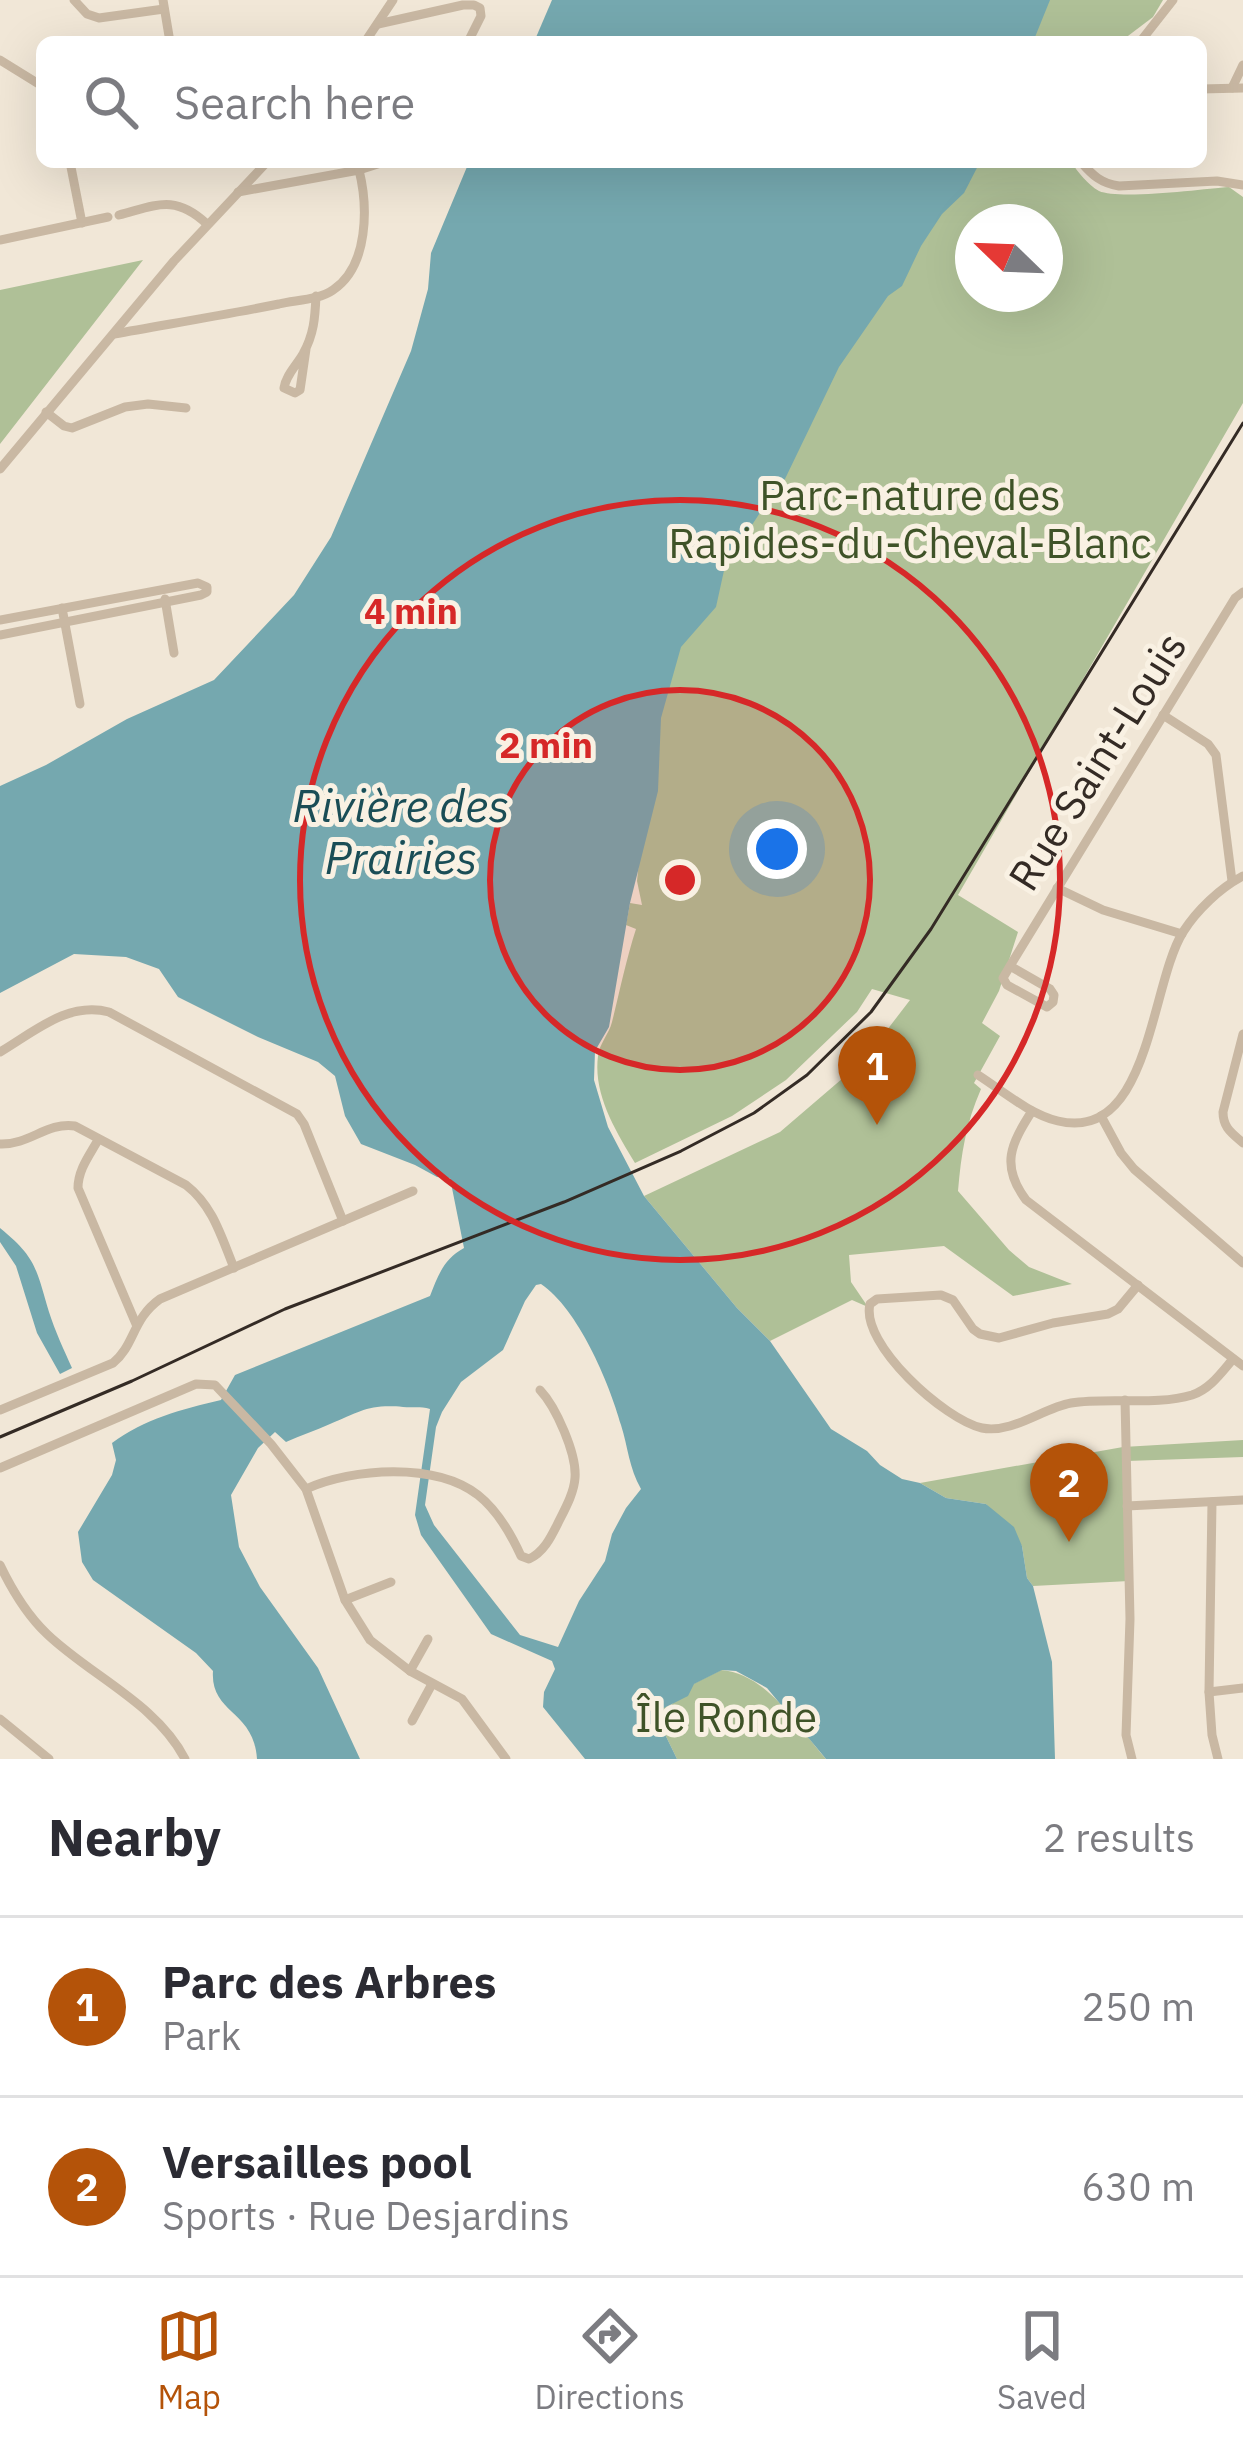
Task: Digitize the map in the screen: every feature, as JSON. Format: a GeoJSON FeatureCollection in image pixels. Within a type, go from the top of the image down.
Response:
{"type":"FeatureCollection","features":[{"type":"Feature","properties":{"kind":"street"},"geometry":{"type":"LineString","coordinates":[[74,0],[87,14],[99,18],[164,4],[169,36]]}},
{"type":"Feature","properties":{"kind":"street"},"geometry":{"type":"LineString","coordinates":[[369,36],[393,0]]}},
{"type":"Feature","properties":{"kind":"street"},"geometry":{"type":"LineString","coordinates":[[1145,36],[1173,0]]}},
{"type":"Feature","properties":{"kind":"street"},"geometry":{"type":"LineString","coordinates":[[378,24],[474,4],[481,16],[471,36]]}},
{"type":"Feature","properties":{"kind":"street"},"geometry":{"type":"LineString","coordinates":[[0,60],[36,82]]}},
{"type":"Feature","properties":{"kind":"street"},"geometry":{"type":"LineString","coordinates":[[1207,89],[1238,88],[1243,65]]}},
{"type":"Feature","properties":{"kind":"street"},"geometry":{"type":"LineString","coordinates":[[71,168],[82,223]]}},
{"type":"Feature","properties":{"kind":"street"},"geometry":{"type":"LineString","coordinates":[[0,469],[207,224],[261,168]]}},
{"type":"Feature","properties":{"kind":"street"},"geometry":{"type":"LineString","coordinates":[[238,192],[364,168]]}},
{"type":"Feature","properties":{"kind":"street"},"geometry":{"type":"LineString","coordinates":[[1087,168],[1105,184],[1119,187],[1217,181],[1243,185]]}},
{"type":"Feature","properties":{"kind":"street"},"geometry":{"type":"LineString","coordinates":[[112,334],[334,290],[350,271],[365,230],[358,170]]}},
{"type":"Feature","properties":{"kind":"street"},"geometry":{"type":"LineString","coordinates":[[0,240],[173,203],[207,224]]}},
{"type":"Feature","properties":{"kind":"street"},"geometry":{"type":"LineString","coordinates":[[306,349],[315,328],[316,296]]}},
{"type":"Feature","properties":{"kind":"street"},"geometry":{"type":"LineString","coordinates":[[46,412],[72,428],[125,407],[186,408]]}},
{"type":"Feature","properties":{"kind":"street"},"geometry":{"type":"LineString","coordinates":[[0,620],[198,583],[207,587],[201,595],[0,635]]}},
{"type":"Feature","properties":{"kind":"street"},"geometry":{"type":"LineString","coordinates":[[163,589],[174,653]]}},
{"type":"Feature","properties":{"kind":"street","name":"Rue Saint-Louis"},"geometry":{"type":"LineString","coordinates":[[1010,966],[1235,598],[1243,592]]}},
{"type":"Feature","properties":{"kind":"street"},"geometry":{"type":"LineString","coordinates":[[62,608],[80,704]]}},
{"type":"Feature","properties":{"kind":"street"},"geometry":{"type":"LineString","coordinates":[[978,1075],[1054,1120],[1084,1122],[1101,1116],[1126,1094],[1135,1078],[1182,934],[1205,905],[1238,879],[1216,755],[1208,744],[1163,716]]}},
{"type":"Feature","properties":{"kind":"street"},"geometry":{"type":"LineString","coordinates":[[1057,888],[1103,910],[1182,934]]}},
{"type":"Feature","properties":{"kind":"street"},"geometry":{"type":"LineString","coordinates":[[1010,966],[1050,989],[1053,1003],[1047,1006],[1007,985],[1004,978],[1010,966]]}},
{"type":"Feature","properties":{"kind":"street"},"geometry":{"type":"LineString","coordinates":[[0,1052],[64,1014],[94,1008],[109,1012],[297,1114],[344,1221]]}},
{"type":"Feature","properties":{"kind":"street"},"geometry":{"type":"LineString","coordinates":[[1243,1034],[1222,1112],[1227,1130],[1243,1143]]}},
{"type":"Feature","properties":{"kind":"street"},"geometry":{"type":"LineString","coordinates":[[1033,1111],[1012,1151],[1013,1183],[1026,1200],[1138,1285],[1238,1362],[1196,1394],[1072,1402],[994,1429],[974,1425],[942,1406],[909,1379],[874,1331],[870,1304],[888,1298],[941,1295],[953,1300],[973,1329],[999,1338],[1108,1314],[1138,1285]]}},
{"type":"Feature","properties":{"kind":"street"},"geometry":{"type":"LineString","coordinates":[[1101,1116],[1134,1169],[1243,1263]]}},
{"type":"Feature","properties":{"kind":"street"},"geometry":{"type":"LineString","coordinates":[[0,1144],[21,1143],[66,1124],[186,1185],[211,1210],[234,1268]]}},
{"type":"Feature","properties":{"kind":"street"},"geometry":{"type":"LineString","coordinates":[[98,1140],[82,1168],[78,1188],[136,1324]]}},
{"type":"Feature","properties":{"kind":"street"},"geometry":{"type":"LineString","coordinates":[[0,1410],[113,1364],[136,1324],[160,1299],[413,1191]]}},
{"type":"Feature","properties":{"kind":"street"},"geometry":{"type":"LineString","coordinates":[[0,1468],[196,1384],[210,1383],[271,1444],[307,1489],[358,1626],[410,1671],[462,1699],[506,1759]]}},
{"type":"Feature","properties":{"kind":"street"},"geometry":{"type":"LineString","coordinates":[[307,1489],[378,1471],[458,1484],[490,1506],[521,1556],[529,1559],[539,1554],[553,1533],[575,1478],[573,1456],[550,1400],[540,1390]]}},
{"type":"Feature","properties":{"kind":"street"},"geometry":{"type":"LineString","coordinates":[[1125,1400],[1130,1619],[1126,1735],[1132,1759]]}},
{"type":"Feature","properties":{"kind":"street"},"geometry":{"type":"LineString","coordinates":[[1127,1506],[1243,1500]]}},
{"type":"Feature","properties":{"kind":"street"},"geometry":{"type":"LineString","coordinates":[[1211,1502],[1209,1692],[1218,1759]]}},
{"type":"Feature","properties":{"kind":"street"},"geometry":{"type":"LineString","coordinates":[[0,1565],[23,1607],[47,1635],[156,1721],[185,1759]]}},
{"type":"Feature","properties":{"kind":"street"},"geometry":{"type":"LineString","coordinates":[[345,1600],[391,1582]]}},
{"type":"Feature","properties":{"kind":"street"},"geometry":{"type":"LineString","coordinates":[[410,1671],[428,1639]]}},
{"type":"Feature","properties":{"kind":"street"},"geometry":{"type":"LineString","coordinates":[[412,1721],[432,1684]]}},
{"type":"Feature","properties":{"kind":"street"},"geometry":{"type":"LineString","coordinates":[[1209,1692],[1243,1688]]}},
{"type":"Feature","properties":{"kind":"street"},"geometry":{"type":"LineString","coordinates":[[0,1719],[49,1759]]}},
{"type":"Feature","properties":{"kind":"green space"},"geometry":{"type":"Polygon","coordinates":[[[904,0],[1163,0],[1153,17],[1128,36],[887,36],[904,0]]]}},
{"type":"Feature","properties":{"kind":"green space","name":"Parc-nature des Rapides-du-Cheval-Blanc"},"geometry":{"type":"Polygon","coordinates":[[[823,168],[1076,168],[1099,191],[1109,193],[1229,187],[1243,197],[1243,403],[958,895],[1018,932],[999,991],[982,1023],[1000,1036],[974,1083],[981,1089],[965,1139],[958,1191],[1029,1267],[1072,1284],[1013,1296],[944,1246],[849,1255],[851,1282],[868,1307],[852,1300],[770,1341],[644,1196],[780,1132],[864,1060],[910,1000],[872,989],[857,1012],[786,1080],[732,1116],[635,1163],[607,1112],[597,1070],[636,929],[626,925],[630,903],[642,905],[637,881],[644,810],[579,673],[823,168]]]}},
{"type":"Feature","properties":{"kind":"green space"},"geometry":{"type":"Polygon","coordinates":[[[143,260],[0,444],[0,290],[143,260]]]}},
{"type":"Feature","properties":{"kind":"green space"},"geometry":{"type":"Polygon","coordinates":[[[1243,1440],[1243,1457],[1127,1461],[1129,1581],[1033,1586],[1027,1578],[1022,1546],[986,1504],[946,1498],[920,1483],[1123,1447],[1243,1440]]]}},
{"type":"Feature","properties":{"kind":"green space","name":"Île Ronde"},"geometry":{"type":"Polygon","coordinates":[[[721,1670],[767,1691],[826,1759],[677,1759],[660,1724],[662,1708],[721,1670]]]}},
{"type":"Feature","properties":{"kind":"water"},"geometry":{"type":"Polygon","coordinates":[[[552,0],[1050,0],[1035,36],[537,36],[552,0]]]}},
{"type":"Feature","properties":{"kind":"water","name":"Rivière des Prairies"},"geometry":{"type":"Polygon","coordinates":[[[466,168],[977,168],[964,193],[942,214],[921,246],[902,286],[888,296],[839,367],[784,481],[725,566],[716,607],[681,647],[661,718],[658,791],[630,903],[609,1027],[595,1051],[594,1080],[608,1127],[644,1196],[770,1341],[831,1429],[902,1479],[946,1498],[986,1504],[1014,1527],[1052,1662],[1055,1759],[826,1759],[767,1688],[736,1671],[722,1670],[662,1709],[660,1724],[677,1759],[585,1759],[543,1707],[555,1669],[552,1661],[491,1634],[421,1535],[415,1515],[430,1409],[426,1408],[372,1408],[286,1442],[275,1432],[258,1448],[231,1495],[239,1547],[260,1587],[318,1668],[360,1759],[257,1759],[248,1731],[218,1696],[213,1671],[196,1653],[93,1580],[82,1562],[78,1532],[112,1475],[116,1460],[112,1443],[150,1421],[221,1400],[235,1375],[430,1296],[447,1262],[464,1248],[450,1178],[437,1177],[361,1144],[345,1116],[335,1076],[318,1062],[178,997],[159,969],[126,957],[74,954],[0,993],[0,786],[127,719],[214,680],[294,595],[331,537],[411,351],[428,289],[431,253],[466,168]],[[536,1285],[503,1350],[461,1382],[436,1427],[425,1505],[434,1525],[520,1635],[558,1647],[579,1601],[605,1561],[612,1534],[641,1489],[600,1368],[555,1295],[536,1285]]]}},
{"type":"Feature","properties":{"kind":"water"},"geometry":{"type":"Polygon","coordinates":[[[0,1228],[28,1256],[38,1274],[72,1368],[60,1374],[37,1333],[16,1266],[0,1242],[0,1228]]]}},
{"type":"Feature","properties":{"kind":"tram line"},"geometry":{"type":"LineString","coordinates":[[0,1437],[285,1309],[564,1202],[681,1151],[754,1113],[807,1075],[871,1012],[931,929],[1243,423]]}},
{"type":"Feature","properties":{"kind":"place","name":"Parc des Arbres"},"geometry":{"type":"Point","coordinates":[877,1125]}},
{"type":"Feature","properties":{"kind":"place","name":"Versailles pool"},"geometry":{"type":"Point","coordinates":[1069,1542]}}]}
